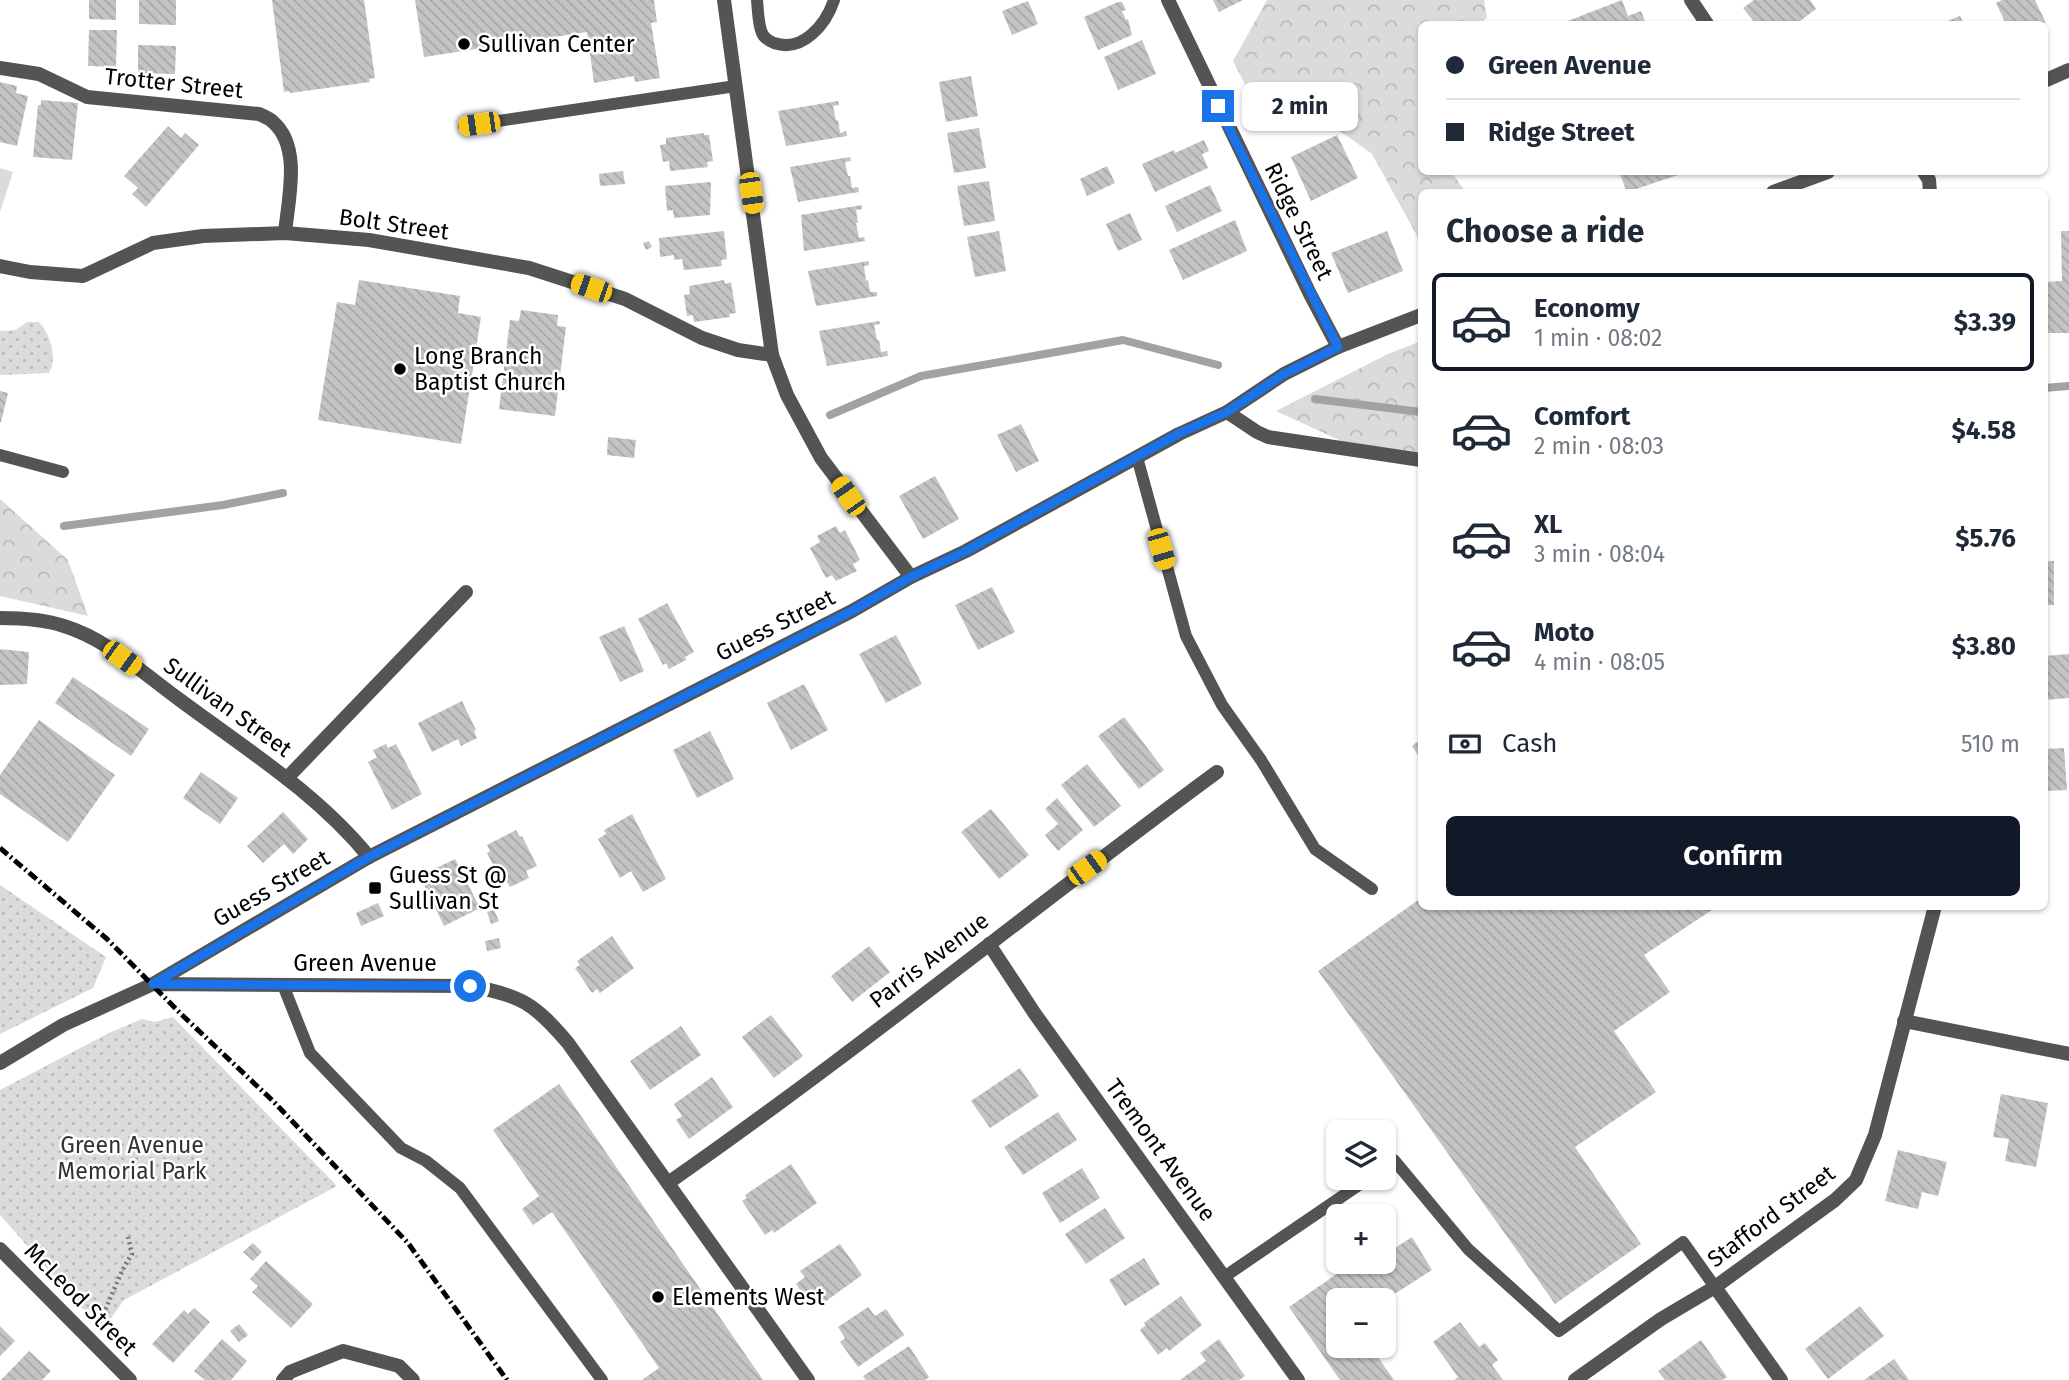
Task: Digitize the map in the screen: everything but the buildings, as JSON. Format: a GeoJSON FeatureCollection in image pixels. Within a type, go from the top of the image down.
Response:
{"type":"FeatureCollection","features":[{"type":"Feature","properties":{"kind":"street"},"geometry":{"type":"LineString","coordinates":[[724,0],[772,355],[787,395],[821,458],[911,577]]}},
{"type":"Feature","properties":{"kind":"street","name":"Ridge Street"},"geometry":{"type":"LineString","coordinates":[[1168,0],[1338,347]]}},
{"type":"Feature","properties":{"kind":"street"},"geometry":{"type":"LineString","coordinates":[[1691,0],[1705,21]]}},
{"type":"Feature","properties":{"kind":"street","name":"Trotter Street"},"geometry":{"type":"LineString","coordinates":[[0,68],[39,74],[87,97],[259,114],[273,121],[289,150],[290,174],[285,233]]}},
{"type":"Feature","properties":{"kind":"street"},"geometry":{"type":"LineString","coordinates":[[2048,78],[2069,70]]}},
{"type":"Feature","properties":{"kind":"street"},"geometry":{"type":"LineString","coordinates":[[1780,189],[1810,175]]}},
{"type":"Feature","properties":{"kind":"street","name":"Bolt Street"},"geometry":{"type":"LineString","coordinates":[[0,266],[30,272],[83,276],[153,243],[203,236],[285,233],[369,240],[529,268],[625,299],[702,338],[738,350],[772,355]]}},
{"type":"Feature","properties":{"kind":"street","name":"Guess Street"},"geometry":{"type":"LineString","coordinates":[[153,984],[369,857],[966,551],[1180,433],[1227,412],[1284,374],[1338,347],[1418,316]]}},
{"type":"Feature","properties":{"kind":"street"},"geometry":{"type":"LineString","coordinates":[[1227,412],[1269,437],[1418,460]]}},
{"type":"Feature","properties":{"kind":"street"},"geometry":{"type":"LineString","coordinates":[[286,778],[466,592]]}},
{"type":"Feature","properties":{"kind":"street","name":"Sullivan Street"},"geometry":{"type":"LineString","coordinates":[[0,618],[23,618],[64,626],[102,643],[286,778],[344,826],[369,857]]}},
{"type":"Feature","properties":{"kind":"street","name":"Parris Avenue"},"geometry":{"type":"LineString","coordinates":[[667,1183],[1217,772]]}},
{"type":"Feature","properties":{"kind":"street","name":"Stafford Street"},"geometry":{"type":"LineString","coordinates":[[1576,1380],[1661,1319],[1715,1287],[1835,1200],[1856,1180],[1875,1135],[1934,910]]}},
{"type":"Feature","properties":{"kind":"street","name":"Tremont Avenue"},"geometry":{"type":"LineString","coordinates":[[989,944],[1035,1014],[1298,1380]]}},
{"type":"Feature","properties":{"kind":"street","name":"Green Avenue"},"geometry":{"type":"LineString","coordinates":[[0,1063],[63,1025],[153,984],[470,986],[499,991],[522,999],[544,1014],[568,1043],[808,1380]]}},
{"type":"Feature","properties":{"kind":"street"},"geometry":{"type":"LineString","coordinates":[[1904,1021],[2069,1054]]}},
{"type":"Feature","properties":{"kind":"street","name":"McLeod Street"},"geometry":{"type":"LineString","coordinates":[[0,1249],[130,1380]]}},
{"type":"Feature","properties":{"kind":"street"},"geometry":{"type":"LineString","coordinates":[[1715,1287],[1781,1380]]}},
{"type":"Feature","properties":{"kind":"street"},"geometry":{"type":"LineString","coordinates":[[283,1380],[290,1372],[343,1350],[399,1366],[413,1380]]}},
{"type":"Feature","properties":{"kind":"lane"},"geometry":{"type":"LineString","coordinates":[[757,0],[762,33],[769,42],[783,46],[798,43],[815,32],[828,18],[834,0]]}},
{"type":"Feature","properties":{"kind":"lane"},"geometry":{"type":"LineString","coordinates":[[464,126],[736,86]]}},
{"type":"Feature","properties":{"kind":"lane"},"geometry":{"type":"LineString","coordinates":[[0,455],[63,472]]}},
{"type":"Feature","properties":{"kind":"lane"},"geometry":{"type":"LineString","coordinates":[[1136,457],[1186,636],[1222,705],[1261,760],[1315,849],[1372,889]]}},
{"type":"Feature","properties":{"kind":"lane"},"geometry":{"type":"LineString","coordinates":[[283,985],[310,1053],[401,1148],[426,1161],[460,1188],[602,1380]]}},
{"type":"Feature","properties":{"kind":"lane"},"geometry":{"type":"LineString","coordinates":[[1396,1162],[1468,1249],[1559,1331],[1683,1242],[1715,1287]]}},
{"type":"Feature","properties":{"kind":"lane"},"geometry":{"type":"LineString","coordinates":[[1224,1277],[1351,1190]]}},
{"type":"Feature","properties":{"kind":"path"},"geometry":{"type":"LineString","coordinates":[[89,1340],[114,1294],[121,1270],[132,1254],[128,1237]]}},
{"type":"Feature","properties":{"kind":"green space"},"geometry":{"type":"Polygon","coordinates":[[[1267,0],[1484,0],[1487,17],[1484,21],[1418,21],[1418,175],[1453,175],[1464,189],[1418,189],[1418,238],[1372,154],[1322,118],[1266,125],[1233,61],[1267,0]]]}},
{"type":"Feature","properties":{"kind":"green space"},"geometry":{"type":"Polygon","coordinates":[[[0,168],[13,172],[0,212],[0,168]]]}},
{"type":"Feature","properties":{"kind":"green space"},"geometry":{"type":"Polygon","coordinates":[[[27,322],[39,322],[49,339],[53,360],[49,373],[0,375],[0,331],[16,330],[27,322]]]}},
{"type":"Feature","properties":{"kind":"green space"},"geometry":{"type":"Polygon","coordinates":[[[1418,342],[1418,457],[1376,457],[1276,411],[1388,354],[1418,342]]]}},
{"type":"Feature","properties":{"kind":"green space"},"geometry":{"type":"Polygon","coordinates":[[[0,499],[68,560],[88,616],[0,596],[0,499]]]}},
{"type":"Feature","properties":{"kind":"green space"},"geometry":{"type":"Polygon","coordinates":[[[0,885],[106,957],[93,988],[0,1034],[0,885]]]}},
{"type":"Feature","properties":{"kind":"green space","name":"Green Avenue Memorial Park"},"geometry":{"type":"Polygon","coordinates":[[[173,1017],[337,1186],[124,1300],[102,1331],[0,1215],[0,1090],[109,1033],[142,1019],[155,1022],[173,1017]]]}},
{"type":"Feature","properties":{"kind":"waterway"},"geometry":{"type":"LineString","coordinates":[[830,415],[921,376],[1123,340],[1218,365]]}},
{"type":"Feature","properties":{"kind":"waterway"},"geometry":{"type":"LineString","coordinates":[[2048,388],[2069,386]]}},
{"type":"Feature","properties":{"kind":"waterway"},"geometry":{"type":"LineString","coordinates":[[1315,399],[1418,412]]}},
{"type":"Feature","properties":{"kind":"waterway"},"geometry":{"type":"LineString","coordinates":[[64,526],[223,505],[283,493]]}},
{"type":"Feature","properties":{"kind":"railway"},"geometry":{"type":"LineString","coordinates":[[0,848],[107,939],[274,1102],[408,1243],[507,1380]]}},
{"type":"Feature","properties":{"kind":"place","name":"Sullivan Center"},"geometry":{"type":"Point","coordinates":[464,44]}},
{"type":"Feature","properties":{"kind":"place","name":"Long Branch Baptist Church"},"geometry":{"type":"Point","coordinates":[400,369]}},
{"type":"Feature","properties":{"kind":"place","name":"Guess St @ Sullivan St"},"geometry":{"type":"Point","coordinates":[375,888]}},
{"type":"Feature","properties":{"kind":"place","name":"Elements West"},"geometry":{"type":"Point","coordinates":[658,1297]}},
{"type":"Feature","properties":{"kind":"route"},"geometry":{"type":"LineString","coordinates":[[470,986],[153,984],[369,857],[852,611],[1180,433],[1227,412],[1284,374],[1338,347],[1218,106]]}}]}
